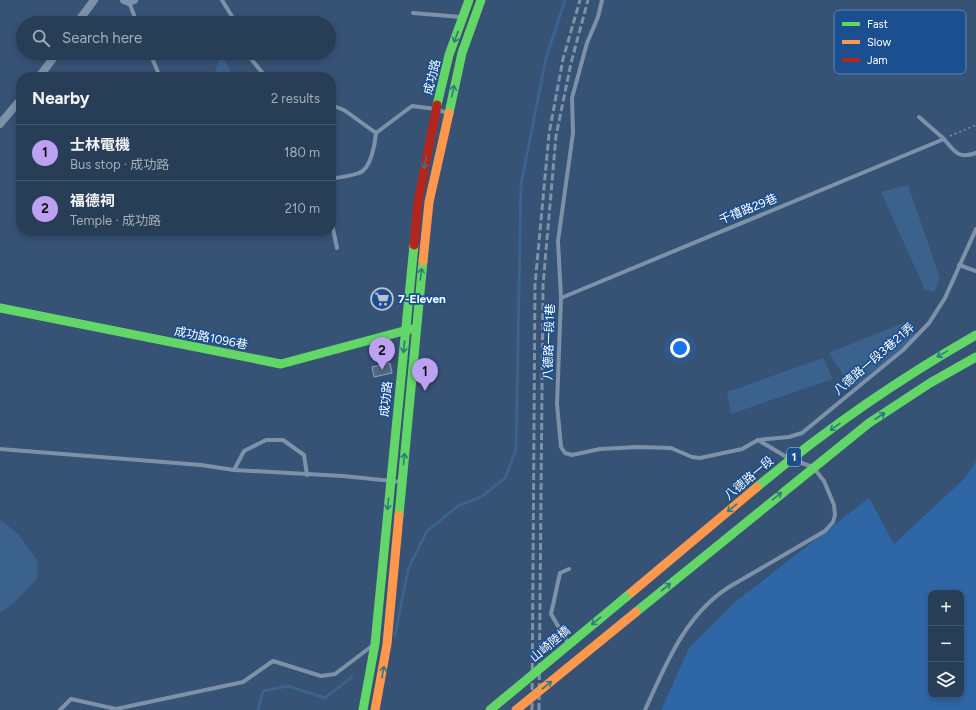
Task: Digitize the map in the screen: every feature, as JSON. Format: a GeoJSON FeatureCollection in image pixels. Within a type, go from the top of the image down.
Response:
{"type":"FeatureCollection","features":[{"type":"Feature","properties":{"kind":"street"},"geometry":{"type":"LineString","coordinates":[[82,16],[94,0]]}},
{"type":"Feature","properties":{"kind":"street","name":"成功路"},"geometry":{"type":"LineString","coordinates":[[363,710],[375,644],[404,330],[418,202],[436,109],[449,55],[470,0]]}},
{"type":"Feature","properties":{"kind":"street","name":"成功路"},"geometry":{"type":"LineString","coordinates":[[375,710],[387,644],[429,202],[462,53],[481,0]]}},
{"type":"Feature","properties":{"kind":"street"},"geometry":{"type":"LineString","coordinates":[[44,72],[52,60]]}},
{"type":"Feature","properties":{"kind":"street"},"geometry":{"type":"LineString","coordinates":[[0,124],[16,105]]}},
{"type":"Feature","properties":{"kind":"street","name":"成功路1096巷"},"geometry":{"type":"LineString","coordinates":[[0,308],[281,364],[404,330],[416,329]]}},
{"type":"Feature","properties":{"kind":"street","name":"八德路一段"},"geometry":{"type":"LineString","coordinates":[[626,597],[790,459],[918,368],[976,335]]}},
{"type":"Feature","properties":{"kind":"street","name":"1"},"geometry":{"type":"LineString","coordinates":[[516,710],[869,423],[930,383],[976,357]]}},
{"type":"Feature","properties":{"kind":"street","name":"山崎陸橋"},"geometry":{"type":"LineString","coordinates":[[490,710],[626,597]]}},
{"type":"Feature","properties":{"kind":"lane"},"geometry":{"type":"LineString","coordinates":[[222,0],[232,16]]}},
{"type":"Feature","properties":{"kind":"lane","name":"八德路一段1巷"},"geometry":{"type":"LineString","coordinates":[[602,0],[598,17],[587,43],[572,98],[573,134],[558,241],[561,298],[557,404],[561,447],[565,453],[572,455],[600,449],[638,447],[671,448],[692,457],[700,458],[742,449],[758,440]]}},
{"type":"Feature","properties":{"kind":"lane"},"geometry":{"type":"LineString","coordinates":[[129,1],[134,16]]}},
{"type":"Feature","properties":{"kind":"lane"},"geometry":{"type":"LineString","coordinates":[[414,13],[463,18]]}},
{"type":"Feature","properties":{"kind":"lane"},"geometry":{"type":"LineString","coordinates":[[153,60],[158,72]]}},
{"type":"Feature","properties":{"kind":"lane"},"geometry":{"type":"LineString","coordinates":[[252,60],[262,72]]}},
{"type":"Feature","properties":{"kind":"lane"},"geometry":{"type":"LineString","coordinates":[[336,178],[361,173],[366,167],[374,148],[376,133],[412,106],[436,109],[448,113]]}},
{"type":"Feature","properties":{"kind":"lane"},"geometry":{"type":"LineString","coordinates":[[336,108],[344,110],[376,133]]}},
{"type":"Feature","properties":{"kind":"lane"},"geometry":{"type":"LineString","coordinates":[[919,117],[944,139],[955,153],[966,156],[976,153]]}},
{"type":"Feature","properties":{"kind":"lane","name":"千禧路29巷"},"geometry":{"type":"LineString","coordinates":[[561,298],[944,139]]}},
{"type":"Feature","properties":{"kind":"lane","name":"八德路一段3巷21弄"},"geometry":{"type":"LineString","coordinates":[[758,440],[789,437],[802,433],[903,350],[930,323],[945,298],[976,229]]}},
{"type":"Feature","properties":{"kind":"lane"},"geometry":{"type":"LineString","coordinates":[[335,236],[337,248]]}},
{"type":"Feature","properties":{"kind":"lane"},"geometry":{"type":"LineString","coordinates":[[959,265],[976,271]]}},
{"type":"Feature","properties":{"kind":"lane"},"geometry":{"type":"LineString","coordinates":[[234,470],[244,451],[266,440],[283,440],[304,454],[307,475]]}},
{"type":"Feature","properties":{"kind":"lane"},"geometry":{"type":"LineString","coordinates":[[645,710],[674,648],[686,627],[715,596],[824,531],[833,522],[834,505],[824,482],[813,467],[790,459],[758,440]]}},
{"type":"Feature","properties":{"kind":"lane"},"geometry":{"type":"LineString","coordinates":[[0,449],[201,465],[234,470],[343,476],[402,482]]}},
{"type":"Feature","properties":{"kind":"lane"},"geometry":{"type":"LineString","coordinates":[[569,569],[560,572],[551,614],[569,643]]}},
{"type":"Feature","properties":{"kind":"lane"},"geometry":{"type":"LineString","coordinates":[[60,710],[71,699],[105,708],[116,708],[243,682],[273,661],[321,676],[335,674],[375,644],[387,644]]}},
{"type":"Feature","properties":{"kind":"path"},"geometry":{"type":"LineString","coordinates":[[944,139],[976,125]]}},
{"type":"Feature","properties":{"kind":"shaded area"},"geometry":{"type":"Polygon","coordinates":[[[219,60],[224,60],[231,72],[215,72],[219,60]]]}},
{"type":"Feature","properties":{"kind":"shaded area"},"geometry":{"type":"Polygon","coordinates":[[[908,185],[940,278],[934,292],[925,290],[881,192],[908,185]]]}},
{"type":"Feature","properties":{"kind":"shaded area"},"geometry":{"type":"Polygon","coordinates":[[[908,321],[917,337],[852,388],[829,353],[908,321]]]}},
{"type":"Feature","properties":{"kind":"shaded area"},"geometry":{"type":"Polygon","coordinates":[[[823,358],[833,379],[731,414],[727,392],[823,358]]]}},
{"type":"Feature","properties":{"kind":"shaded area"},"geometry":{"type":"Polygon","coordinates":[[[976,461],[976,710],[661,710],[689,648],[735,602],[869,498],[894,544],[966,477],[976,461]]]}},
{"type":"Feature","properties":{"kind":"shaded area"},"geometry":{"type":"Polygon","coordinates":[[[0,519],[19,535],[38,561],[37,579],[12,605],[0,613],[0,519]]]}},
{"type":"Feature","properties":{"kind":"building"},"geometry":{"type":"Polygon","coordinates":[[[390,363],[392,373],[374,377],[372,367],[390,363]]]}},
{"type":"Feature","properties":{"kind":"waterway"},"geometry":{"type":"LineString","coordinates":[[395,636],[408,569],[427,531],[458,506],[481,497],[505,478],[516,450],[521,184],[546,58],[565,0]]}},
{"type":"Feature","properties":{"kind":"waterway"},"geometry":{"type":"LineString","coordinates":[[258,710],[263,691],[288,686],[325,698],[352,677]]}},
{"type":"Feature","properties":{"kind":"railway"},"geometry":{"type":"LineString","coordinates":[[532,710],[535,285],[549,134],[563,59],[580,0]]}},
{"type":"Feature","properties":{"kind":"railway"},"geometry":{"type":"LineString","coordinates":[[539,710],[543,285],[556,136],[571,63],[588,0]]}},
{"type":"Feature","properties":{"kind":"traffic: fast"},"geometry":{"type":"LineString","coordinates":[[437,105],[449,55],[469,0]]}},
{"type":"Feature","properties":{"kind":"traffic: fast"},"geometry":{"type":"LineString","coordinates":[[449,113],[462,53],[481,0]]}},
{"type":"Feature","properties":{"kind":"traffic: fast"},"geometry":{"type":"LineString","coordinates":[[363,710],[375,644],[414,245]]}},
{"type":"Feature","properties":{"kind":"traffic: fast"},"geometry":{"type":"LineString","coordinates":[[399,515],[423,261]]}},
{"type":"Feature","properties":{"kind":"traffic: fast"},"geometry":{"type":"LineString","coordinates":[[0,308],[281,364],[411,329]]}},
{"type":"Feature","properties":{"kind":"traffic: fast"},"geometry":{"type":"LineString","coordinates":[[757,487],[809,445],[863,406],[919,369],[976,335]]}},
{"type":"Feature","properties":{"kind":"traffic: fast"},"geometry":{"type":"LineString","coordinates":[[636,612],[869,423],[930,383],[976,357]]}},
{"type":"Feature","properties":{"kind":"traffic: fast"},"geometry":{"type":"LineString","coordinates":[[490,710],[626,597]]}},
{"type":"Feature","properties":{"kind":"traffic: slow"},"geometry":{"type":"LineString","coordinates":[[423,261],[429,202],[449,113]]}},
{"type":"Feature","properties":{"kind":"traffic: slow"},"geometry":{"type":"LineString","coordinates":[[626,597],[757,487]]}},
{"type":"Feature","properties":{"kind":"traffic: slow"},"geometry":{"type":"LineString","coordinates":[[375,710],[387,644],[399,515]]}},
{"type":"Feature","properties":{"kind":"traffic: slow"},"geometry":{"type":"LineString","coordinates":[[516,710],[636,612]]}},
{"type":"Feature","properties":{"kind":"traffic: jam"},"geometry":{"type":"LineString","coordinates":[[414,245],[418,202],[437,105]]}},
{"type":"Feature","properties":{"kind":"place","name":"7-Eleven"},"geometry":{"type":"Point","coordinates":[382,299]}},
{"type":"Feature","properties":{"kind":"place","name":"福德祠"},"geometry":{"type":"Point","coordinates":[382,370]}},
{"type":"Feature","properties":{"kind":"place","name":"士林電機"},"geometry":{"type":"Point","coordinates":[425,391]}}]}
